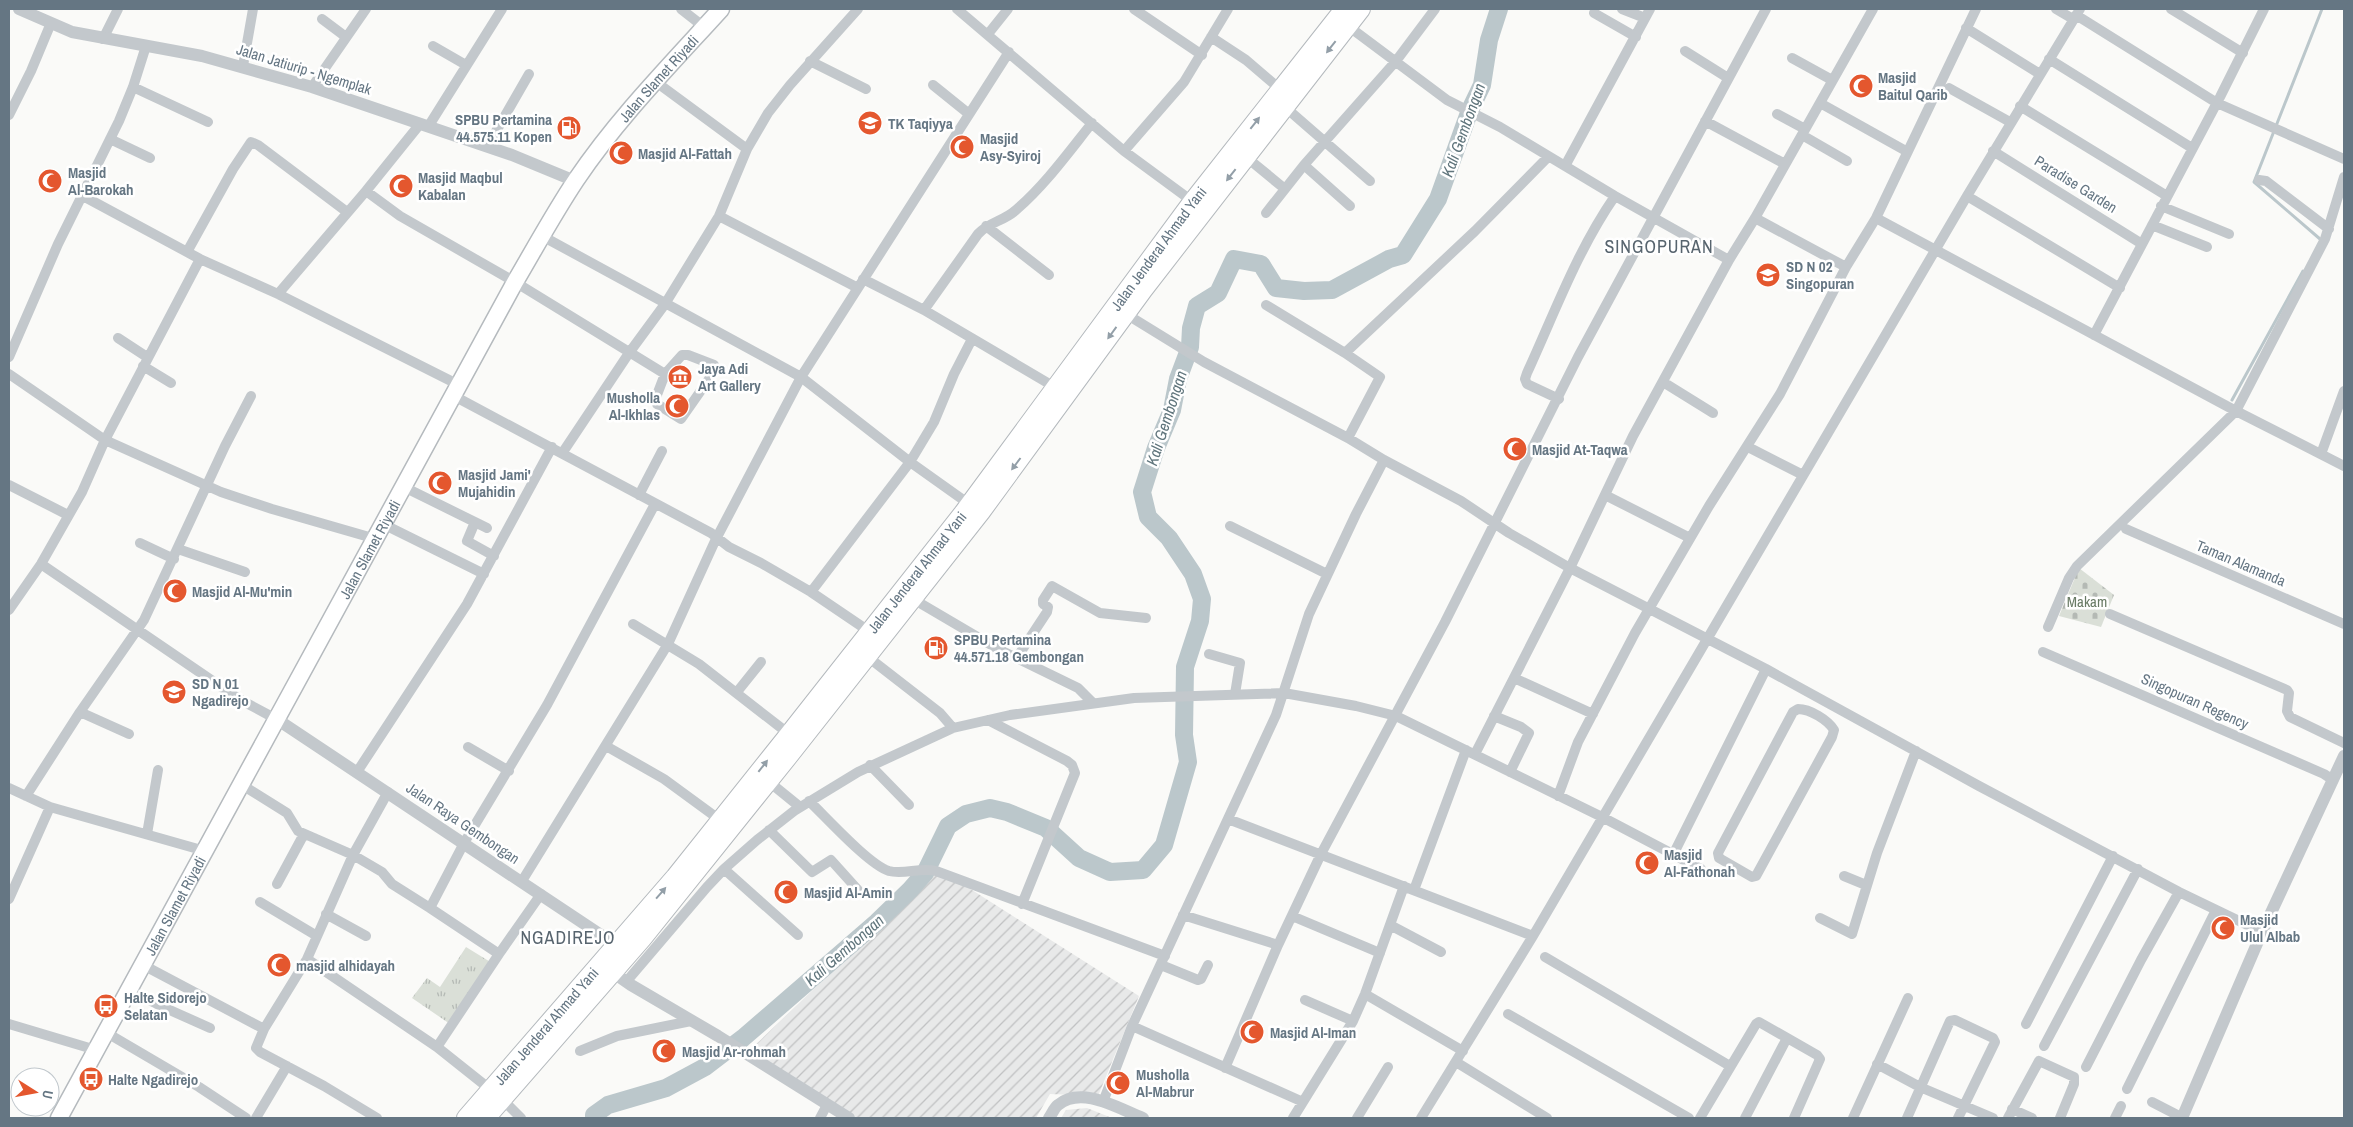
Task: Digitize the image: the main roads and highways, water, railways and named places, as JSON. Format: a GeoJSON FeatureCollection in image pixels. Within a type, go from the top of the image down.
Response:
{"type":"FeatureCollection","features":[{"type":"Feature","properties":{"kind":"highway","name":"Jalan Jenderal Ahmad Yani"},"geometry":{"type":"LineString","coordinates":[[874,635],[912,598],[981,512],[1062,391],[1281,90],[1344,13],[1361,9]]}},
{"type":"Feature","properties":{"kind":"highway","name":"Jalan Jenderal Ahmad Yani"},"geometry":{"type":"LineString","coordinates":[[622,949],[768,781],[969,504],[1126,314],[1198,206],[1246,157],[1285,107],[1344,13]]}},
{"type":"Feature","properties":{"kind":"highway","name":"Jalan Jenderal Ahmad Yani"},"geometry":{"type":"LineString","coordinates":[[466,1118],[497,1095],[613,972],[622,949],[675,877],[789,734],[861,652]]}},
{"type":"Feature","properties":{"kind":"highway","name":"Jalan Jenderal Ahmad Yani"},"geometry":{"type":"LineString","coordinates":[[486,1118],[497,1095]]}},
{"type":"Feature","properties":{"kind":"main road","name":"Jalan Slamet Riyadi"},"geometry":{"type":"LineString","coordinates":[[59,1118],[278,720],[515,282],[542,236],[575,181],[613,131],[721,9]]}},
{"type":"Feature","properties":{"kind":"waterway","name":"Kali Gembongan"},"geometry":{"type":"LineString","coordinates":[[594,1118],[594,1115],[608,1105],[666,1088],[705,1067],[743,1038],[877,922],[910,890],[925,873],[948,826],[966,814],[990,808],[1007,812],[1046,828],[1079,858],[1110,872],[1143,870],[1164,845],[1188,762],[1184,735],[1185,667],[1200,621],[1202,599],[1193,574],[1169,538],[1148,517],[1142,492],[1156,448],[1172,410],[1178,379],[1190,347],[1191,328],[1197,306],[1218,293],[1234,259],[1261,264],[1276,288],[1304,291],[1332,290],[1389,259],[1403,255],[1438,199],[1470,110],[1482,85],[1489,40],[1499,9]]}},
{"type":"Feature","properties":{"kind":"waterway"},"geometry":{"type":"LineString","coordinates":[[2320,239],[2254,182],[2322,9]]}},
{"type":"Feature","properties":{"kind":"waterway"},"geometry":{"type":"LineString","coordinates":[[2232,400],[2303,271]]}},
{"type":"Feature","properties":{"kind":"place","name":"Masjid Baitul Qarib"},"geometry":{"type":"Point","coordinates":[1861,86]}},
{"type":"Feature","properties":{"kind":"place","name":"TK Taqiyya"},"geometry":{"type":"Point","coordinates":[870,123]}},
{"type":"Feature","properties":{"kind":"place","name":"SPBU Pertamina 44.575.11 Kopen"},"geometry":{"type":"Point","coordinates":[569,128]}},
{"type":"Feature","properties":{"kind":"place","name":"Masjid Asy-Syiroj"},"geometry":{"type":"Point","coordinates":[962,147]}},
{"type":"Feature","properties":{"kind":"place","name":"Masjid Al-Fattah"},"geometry":{"type":"Point","coordinates":[621,153]}},
{"type":"Feature","properties":{"kind":"place","name":"Masjid Al-Barokah"},"geometry":{"type":"Point","coordinates":[50,181]}},
{"type":"Feature","properties":{"kind":"place","name":"Masjid Maqbul Kabalan"},"geometry":{"type":"Point","coordinates":[401,186]}},
{"type":"Feature","properties":{"kind":"place","name":"SD N 02 Singopuran"},"geometry":{"type":"Point","coordinates":[1768,275]}},
{"type":"Feature","properties":{"kind":"place","name":"Jaya Adi Art Gallery"},"geometry":{"type":"Point","coordinates":[680,377]}},
{"type":"Feature","properties":{"kind":"place","name":"Musholla Al-Ikhlas"},"geometry":{"type":"Point","coordinates":[677,406]}},
{"type":"Feature","properties":{"kind":"place","name":"Masjid At-Taqwa"},"geometry":{"type":"Point","coordinates":[1515,449]}},
{"type":"Feature","properties":{"kind":"place","name":"Masjid Jami' Mujahidin"},"geometry":{"type":"Point","coordinates":[440,483]}},
{"type":"Feature","properties":{"kind":"place","name":"Masjid Al-Mu'min"},"geometry":{"type":"Point","coordinates":[175,591]}},
{"type":"Feature","properties":{"kind":"place","name":"SPBU Pertamina 44.571.18 Gembongan"},"geometry":{"type":"Point","coordinates":[936,648]}},
{"type":"Feature","properties":{"kind":"place","name":"SD N 01 Ngadirejo"},"geometry":{"type":"Point","coordinates":[174,692]}},
{"type":"Feature","properties":{"kind":"place","name":"Masjid Al-Fathonah"},"geometry":{"type":"Point","coordinates":[1647,863]}},
{"type":"Feature","properties":{"kind":"place","name":"Masjid Al-Amin"},"geometry":{"type":"Point","coordinates":[786,892]}},
{"type":"Feature","properties":{"kind":"place","name":"Masjid Ulul Albab"},"geometry":{"type":"Point","coordinates":[2223,928]}},
{"type":"Feature","properties":{"kind":"place","name":"masjid alhidayah"},"geometry":{"type":"Point","coordinates":[279,965]}},
{"type":"Feature","properties":{"kind":"place","name":"Halte Sidorejo Selatan"},"geometry":{"type":"Point","coordinates":[106,1006]}},
{"type":"Feature","properties":{"kind":"place","name":"Masjid Al-Iman"},"geometry":{"type":"Point","coordinates":[1252,1032]}},
{"type":"Feature","properties":{"kind":"place","name":"Masjid Ar-rohmah"},"geometry":{"type":"Point","coordinates":[664,1051]}},
{"type":"Feature","properties":{"kind":"place","name":"Halte Ngadirejo"},"geometry":{"type":"Point","coordinates":[91,1079]}},
{"type":"Feature","properties":{"kind":"place","name":"Musholla Al-Mabrur"},"geometry":{"type":"Point","coordinates":[1118,1083]}},
{"type":"Feature","properties":{"kind":"district","name":"SINGOPURAN"},"geometry":{"type":"Point","coordinates":[1659,246]}},
{"type":"Feature","properties":{"kind":"district","name":"NGADIREJO"},"geometry":{"type":"Point","coordinates":[568,937]}},
{"type":"Feature","properties":{"kind":"park label","name":"Makam"},"geometry":{"type":"Point","coordinates":[2087,601]}}]}
